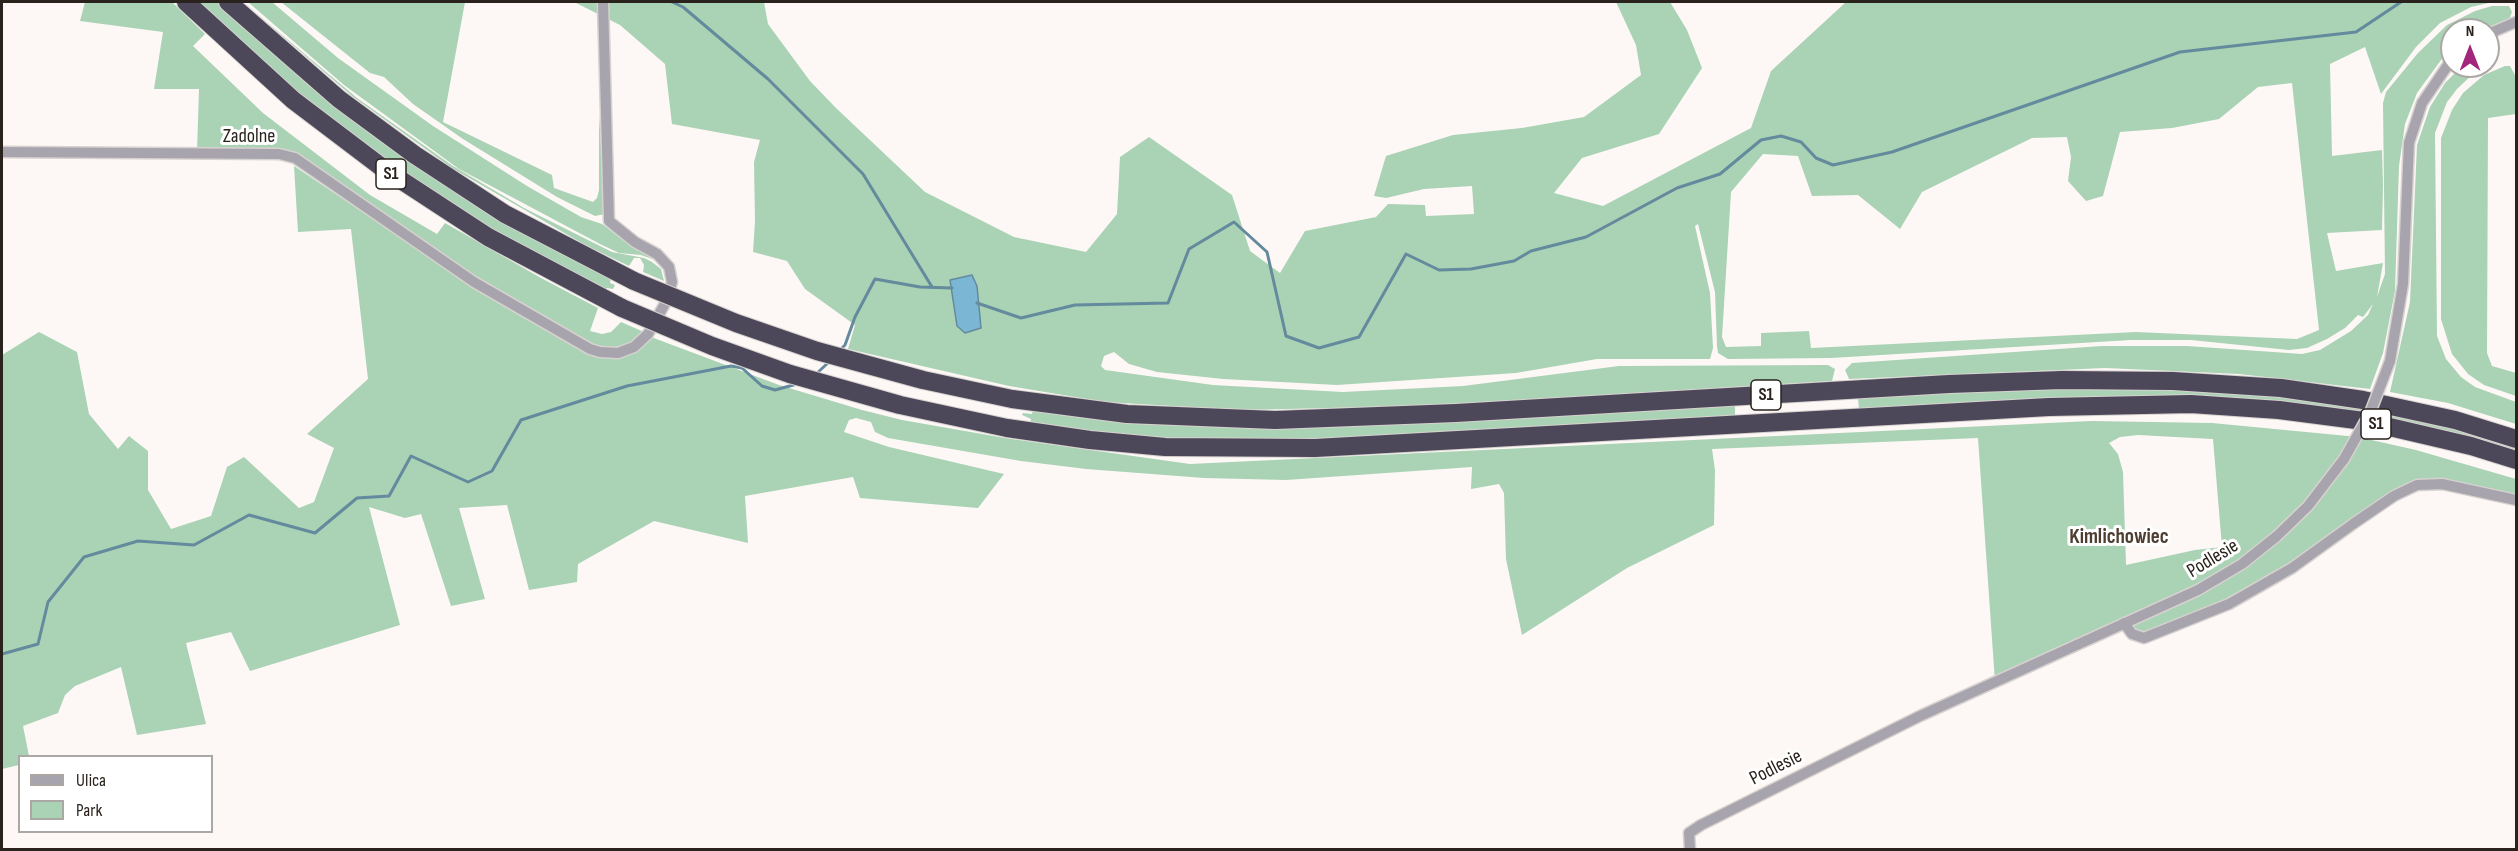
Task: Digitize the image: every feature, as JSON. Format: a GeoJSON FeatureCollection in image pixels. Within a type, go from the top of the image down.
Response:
{"type":"FeatureCollection","features":[{"type":"Feature","properties":{"kind":"highway","name":"S1"},"geometry":{"type":"LineString","coordinates":[[186,2],[293,100],[384,169],[488,237],[622,308],[702,342],[790,374],[900,405],[1007,428],[1090,440],[1165,447],[1315,448],[2069,406],[2192,404],[2279,410],[2364,421],[2471,446],[2517,460]]}},
{"type":"Feature","properties":{"kind":"highway","name":"S1"},"geometry":{"type":"LineString","coordinates":[[228,2],[311,76],[408,150],[505,213],[634,281],[735,323],[817,351],[923,380],[1012,399],[1127,414],[1275,420],[1435,414],[1949,384],[2152,381],[2281,388],[2363,400],[2455,420],[2517,439]]}},
{"type":"Feature","properties":{"kind":"street","name":"Zadolne"},"geometry":{"type":"LineString","coordinates":[[2,152],[279,154],[295,158],[474,282],[492,290],[590,349],[609,353],[634,347],[648,334],[659,316],[671,289],[671,275],[669,267],[657,254],[635,242],[609,221],[603,2]]}},
{"type":"Feature","properties":{"kind":"street"},"geometry":{"type":"LineString","coordinates":[[2500,29],[2517,22]]}},
{"type":"Feature","properties":{"kind":"street","name":"Podlesie"},"geometry":{"type":"LineString","coordinates":[[1690,849],[1689,833],[1920,716],[2198,590],[2242,564],[2277,536],[2308,506],[2344,459],[2370,413],[2390,361],[2403,284],[2409,143],[2422,103],[2440,77]]}},
{"type":"Feature","properties":{"kind":"street"},"geometry":{"type":"LineString","coordinates":[[2124,623],[2133,634],[2144,638],[2229,604],[2292,568],[2394,496],[2417,485],[2442,484],[2517,500]]}},
{"type":"Feature","properties":{"kind":"green space"},"geometry":{"type":"Polygon","coordinates":[[[85,2],[172,2],[205,34],[193,46],[263,113],[370,195],[437,234],[445,223],[598,308],[590,331],[602,334],[611,332],[621,322],[644,332],[628,345],[606,348],[596,346],[563,329],[476,276],[285,152],[197,152],[199,89],[154,89],[163,32],[80,21],[85,2]]]}},
{"type":"Feature","properties":{"kind":"green space"},"geometry":{"type":"Polygon","coordinates":[[[196,2],[219,2],[264,44],[611,278],[610,283],[615,285],[613,289],[607,288],[605,292],[579,279],[440,199],[308,103],[196,2]]]}},
{"type":"Feature","properties":{"kind":"green space"},"geometry":{"type":"Polygon","coordinates":[[[243,2],[357,98],[453,166],[524,208],[612,252],[644,258],[652,262],[661,269],[664,281],[643,272],[644,265],[640,258],[634,258],[629,266],[587,246],[452,168],[352,96],[243,2]]]}},
{"type":"Feature","properties":{"kind":"green space"},"geometry":{"type":"Polygon","coordinates":[[[248,2],[272,2],[338,58],[433,126],[527,186],[581,217],[602,224],[644,251],[663,265],[668,283],[664,269],[655,260],[641,255],[619,253],[459,169],[344,85],[248,2]]]}},
{"type":"Feature","properties":{"kind":"green space"},"geometry":{"type":"Polygon","coordinates":[[[281,2],[465,2],[443,122],[552,175],[554,188],[593,202],[599,190],[599,114],[605,214],[595,216],[557,197],[463,139],[413,104],[384,77],[370,73],[281,2]]]}},
{"type":"Feature","properties":{"kind":"green space"},"geometry":{"type":"Polygon","coordinates":[[[574,2],[764,2],[768,24],[810,81],[925,192],[1014,237],[1086,252],[1117,214],[1120,157],[1149,137],[1232,195],[1250,251],[1280,273],[1305,231],[1376,217],[1388,204],[1425,205],[1426,216],[1474,214],[1472,186],[1424,189],[1386,198],[1374,196],[1386,156],[1453,135],[1522,128],[1584,117],[1641,75],[1636,45],[1616,2],[1670,2],[1687,30],[1702,68],[1659,134],[1582,158],[1554,193],[1603,206],[1751,128],[1771,71],[1846,2],[2493,2],[2471,7],[2450,18],[2440,18],[2440,23],[2416,47],[2381,94],[2365,47],[2330,64],[2332,156],[2382,150],[2383,185],[2382,230],[2327,233],[2336,271],[2383,263],[2377,297],[2385,274],[2383,103],[2386,92],[2418,53],[2440,32],[2440,61],[2417,93],[2405,124],[2399,166],[2395,291],[2383,353],[2370,389],[2239,374],[2105,368],[1849,379],[1845,370],[1852,363],[2102,346],[2187,346],[2302,354],[2320,350],[2351,331],[2368,315],[2373,304],[2363,317],[2358,315],[2345,328],[2327,339],[2307,348],[2289,350],[2191,340],[2131,340],[1831,358],[1728,359],[1718,353],[1715,292],[1698,224],[1695,226],[1710,293],[1713,348],[1710,359],[1597,359],[1516,373],[1337,385],[1223,379],[1157,372],[1129,364],[1114,352],[1104,356],[1101,366],[1105,370],[1213,385],[1343,392],[1463,386],[1619,366],[1828,365],[1835,369],[1832,381],[1423,406],[1240,410],[1105,402],[1009,386],[848,349],[855,325],[805,289],[787,261],[753,252],[754,162],[760,140],[672,124],[665,64],[620,25],[574,2]],[[2292,83],[2258,87],[2219,119],[2172,128],[2120,132],[2103,196],[2086,201],[2068,181],[2071,157],[2067,137],[2032,138],[1922,192],[1900,229],[1858,195],[1812,196],[1798,156],[1763,154],[1731,192],[1722,337],[1726,347],[1761,346],[1761,333],[1809,331],[1811,348],[2136,332],[2297,339],[2319,330],[2292,83]]]}},
{"type":"Feature","properties":{"kind":"green space"},"geometry":{"type":"Polygon","coordinates":[[[2492,6],[2509,6],[2512,12],[2509,20],[2500,24],[2500,18],[2461,18],[2492,6]]]}},
{"type":"Feature","properties":{"kind":"green space"},"geometry":{"type":"Polygon","coordinates":[[[2510,66],[2516,77],[2516,114],[2488,118],[2487,353],[2492,366],[2516,373],[2516,396],[2484,385],[2468,374],[2452,354],[2441,319],[2441,138],[2452,110],[2463,93],[2480,78],[2500,78],[2500,68],[2510,66]]]}},
{"type":"Feature","properties":{"kind":"green space"},"geometry":{"type":"Polygon","coordinates":[[[2450,78],[2469,78],[2447,102],[2435,133],[2437,336],[2446,359],[2461,377],[2475,387],[2516,402],[2516,424],[2448,403],[2390,392],[2410,302],[2417,145],[2430,107],[2450,78]]]}},
{"type":"Feature","properties":{"kind":"green space"},"geometry":{"type":"Polygon","coordinates":[[[294,166],[485,294],[603,357],[624,356],[639,350],[651,337],[779,385],[902,420],[1005,438],[1190,464],[2091,421],[2212,423],[2358,437],[2416,450],[2516,479],[2516,500],[2417,485],[2229,604],[2144,638],[2124,623],[1995,682],[1978,438],[1712,449],[1715,470],[1714,525],[1627,568],[1522,635],[1506,559],[1504,493],[1499,484],[1471,489],[1472,467],[1286,480],[1204,478],[1086,469],[1021,461],[888,438],[875,432],[871,422],[856,418],[849,420],[844,432],[889,447],[1004,474],[978,508],[860,498],[853,477],[745,496],[748,543],[654,521],[578,564],[577,582],[529,590],[507,505],[459,508],[485,599],[451,606],[421,514],[405,518],[369,507],[400,625],[250,671],[231,632],[186,643],[206,724],[137,735],[121,667],[75,686],[65,695],[58,713],[23,726],[29,755],[18,755],[18,765],[2,769],[2,355],[39,332],[77,352],[89,414],[118,449],[129,436],[148,451],[148,490],[171,529],[211,516],[227,467],[244,457],[299,508],[314,502],[334,448],[307,434],[368,379],[351,229],[298,232],[294,166]],[[2138,435],[2120,437],[2109,443],[2118,454],[2123,472],[2126,565],[2195,550],[2222,547],[2213,439],[2138,435]]]}},
{"type":"Feature","properties":{"kind":"green space"},"geometry":{"type":"Polygon","coordinates":[[[2118,387],[2285,396],[2418,418],[2516,446],[2516,453],[2354,412],[1859,410],[1858,397],[2118,387]]]}},
{"type":"Feature","properties":{"kind":"green space"},"geometry":{"type":"Polygon","coordinates":[[[1735,404],[1735,417],[1387,439],[1177,440],[1030,425],[1031,419],[1022,415],[1023,413],[1032,414],[1033,410],[1098,417],[1735,404]]]}},
{"type":"Feature","properties":{"kind":"water"},"geometry":{"type":"Polygon","coordinates":[[[972,275],[977,286],[981,328],[965,333],[957,326],[950,280],[972,275]]]}},
{"type":"Feature","properties":{"kind":"waterway"},"geometry":{"type":"LineString","coordinates":[[672,2],[683,7],[768,79],[863,174],[932,287]]}},
{"type":"Feature","properties":{"kind":"waterway"},"geometry":{"type":"LineString","coordinates":[[977,303],[1021,318],[1075,305],[1168,303],[1189,249],[1234,222],[1267,252],[1286,336],[1319,348],[1359,337],[1406,254],[1439,270],[1471,269],[1514,261],[1531,251],[1586,237],[1677,188],[1720,174],[1761,140],[1781,136],[1801,142],[1816,158],[1833,165],[1892,152],[2180,52],[2356,32],[2401,2]]}},
{"type":"Feature","properties":{"kind":"waterway"},"geometry":{"type":"LineString","coordinates":[[839,351],[845,345],[855,317],[875,279],[920,287],[952,288]]}},
{"type":"Feature","properties":{"kind":"waterway"},"geometry":{"type":"LineString","coordinates":[[816,374],[829,362]]}},
{"type":"Feature","properties":{"kind":"waterway"},"geometry":{"type":"LineString","coordinates":[[2,654],[38,644],[48,602],[84,557],[138,541],[194,545],[249,515],[315,533],[357,498],[389,496],[411,456],[468,482],[492,471],[521,420],[627,386],[731,366],[742,368],[762,386],[775,390],[797,384]]}},
{"type":"Feature","properties":{"kind":"district","name":"Kimlichowiec"},"geometry":{"type":"Point","coordinates":[2119,538]}}]}
